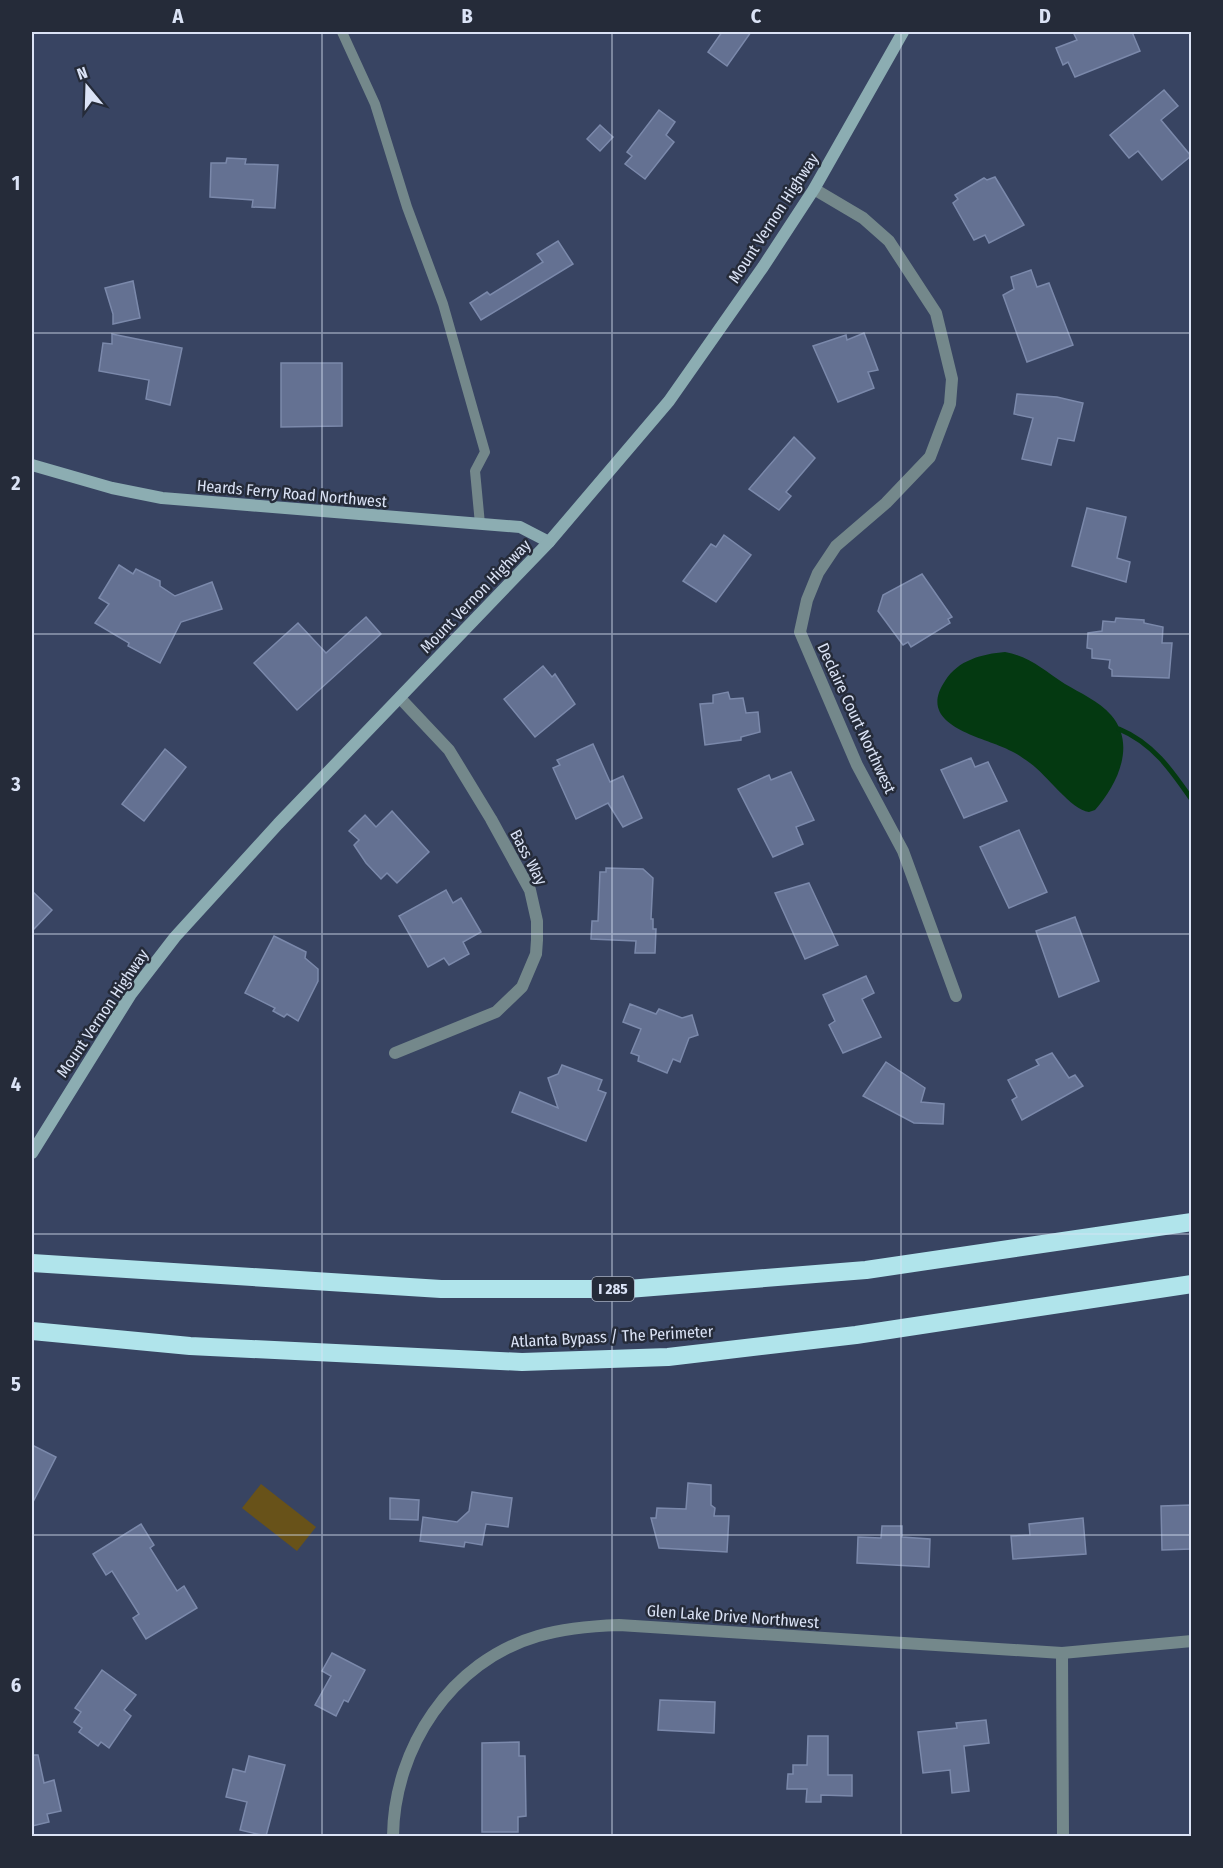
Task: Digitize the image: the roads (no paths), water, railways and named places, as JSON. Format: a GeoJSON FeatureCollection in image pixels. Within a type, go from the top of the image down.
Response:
{"type":"FeatureCollection","features":[{"type":"Feature","properties":{"kind":"highway","name":"I 285"},"geometry":{"type":"LineString","coordinates":[[32,1263],[441,1289],[628,1289],[866,1270],[1191,1222]]}},
{"type":"Feature","properties":{"kind":"highway","name":"Atlanta Bypass / The Perimeter"},"geometry":{"type":"LineString","coordinates":[[32,1331],[190,1346],[522,1362],[668,1357],[856,1335],[1191,1284]]}},
{"type":"Feature","properties":{"kind":"street","name":"Mount Vernon Highway"},"geometry":{"type":"LineString","coordinates":[[32,1153],[131,994],[175,937],[278,824],[549,542],[669,401],[763,267],[814,189],[903,32]]}},
{"type":"Feature","properties":{"kind":"street","name":"Declaire Court Northwest"},"geometry":{"type":"LineString","coordinates":[[814,189],[862,218],[889,241],[936,313],[952,379],[950,404],[930,457],[886,503],[836,546],[818,573],[807,600],[800,632],[852,755],[903,851],[956,996]]}},
{"type":"Feature","properties":{"kind":"street","name":"Heards Ferry Road Northwest"},"geometry":{"type":"LineString","coordinates":[[32,465],[112,488],[162,498],[520,527],[549,542]]}},
{"type":"Feature","properties":{"kind":"street","name":"Bass Way"},"geometry":{"type":"LineString","coordinates":[[395,1053],[496,1012],[522,987],[536,954],[537,940],[537,921],[530,890],[491,819],[448,750],[400,698]]}},
{"type":"Feature","properties":{"kind":"street","name":"Glen Lake Drive Northwest"},"geometry":{"type":"LineString","coordinates":[[393,1836],[396,1793],[403,1769],[424,1724],[454,1688],[473,1670],[516,1645],[537,1636],[581,1626],[619,1625],[1062,1653],[1191,1641]]}},
{"type":"Feature","properties":{"kind":"street"},"geometry":{"type":"LineString","coordinates":[[1062,1653],[1064,1836]]}},
{"type":"Feature","properties":{"kind":"lane"},"geometry":{"type":"LineString","coordinates":[[342,32],[375,104],[406,207],[443,304],[475,417],[484,452],[475,471],[480,524]]}},
{"type":"Feature","properties":{"kind":"waterway"},"geometry":{"type":"LineString","coordinates":[[1119,729],[1152,750],[1169,768],[1192,800]]}}]}
